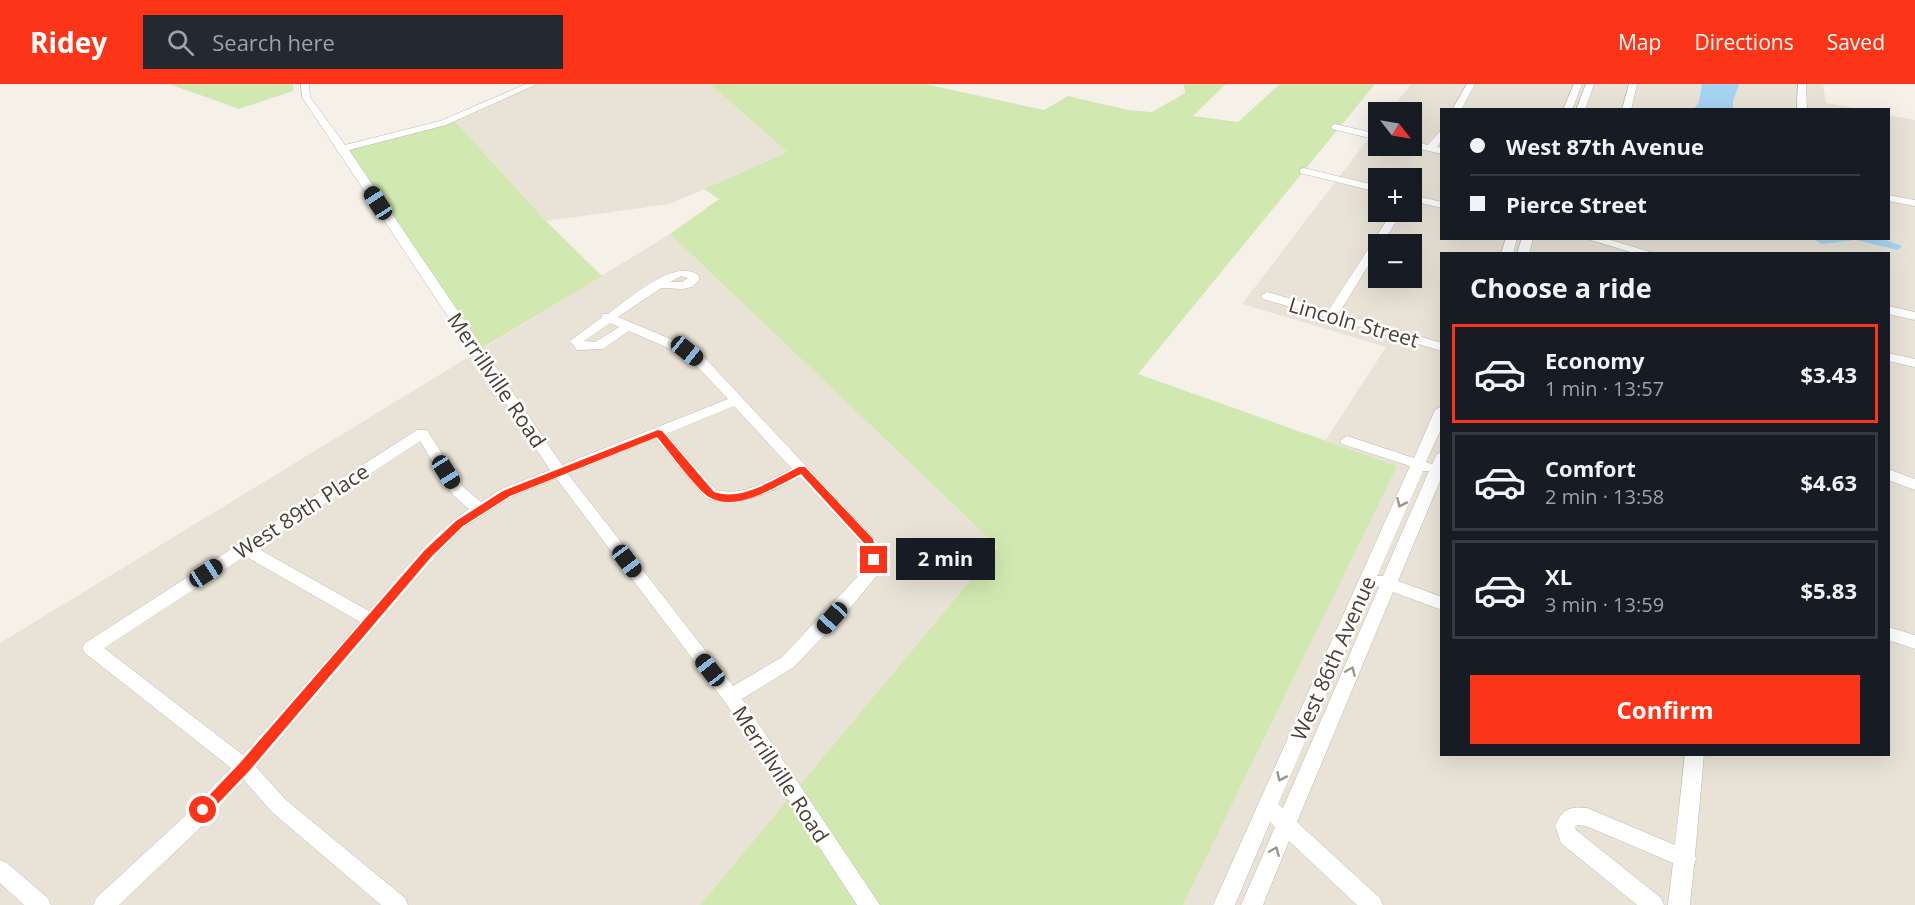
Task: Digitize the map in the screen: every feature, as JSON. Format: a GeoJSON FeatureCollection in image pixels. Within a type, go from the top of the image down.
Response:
{"type":"FeatureCollection","features":[{"type":"Feature","properties":{"kind":"street","name":"Merrillville Road"},"geometry":{"type":"LineString","coordinates":[[304,84],[306,98],[343,149],[559,472],[731,697],[869,905]]}},
{"type":"Feature","properties":{"kind":"street"},"geometry":{"type":"LineString","coordinates":[[343,149],[443,123],[533,84]]}},
{"type":"Feature","properties":{"kind":"street"},"geometry":{"type":"LineString","coordinates":[[1456,108],[1471,84]]}},
{"type":"Feature","properties":{"kind":"street"},"geometry":{"type":"LineString","coordinates":[[1568,108],[1578,84]]}},
{"type":"Feature","properties":{"kind":"street"},"geometry":{"type":"LineString","coordinates":[[1581,108],[1590,84]]}},
{"type":"Feature","properties":{"kind":"street"},"geometry":{"type":"LineString","coordinates":[[1627,108],[1633,84]]}},
{"type":"Feature","properties":{"kind":"street"},"geometry":{"type":"LineString","coordinates":[[1802,84],[1802,108]]}},
{"type":"Feature","properties":{"kind":"street"},"geometry":{"type":"LineString","coordinates":[[1335,127],[1368,135]]}},
{"type":"Feature","properties":{"kind":"street"},"geometry":{"type":"LineString","coordinates":[[1368,182],[1306,169],[1368,186]]}},
{"type":"Feature","properties":{"kind":"street"},"geometry":{"type":"LineString","coordinates":[[1422,194],[1440,199]]}},
{"type":"Feature","properties":{"kind":"street"},"geometry":{"type":"LineString","coordinates":[[1890,198],[1915,203]]}},
{"type":"Feature","properties":{"kind":"street"},"geometry":{"type":"LineString","coordinates":[[1422,200],[1440,205]]}},
{"type":"Feature","properties":{"kind":"street"},"geometry":{"type":"LineString","coordinates":[[1332,315],[1391,222]]}},
{"type":"Feature","properties":{"kind":"street"},"geometry":{"type":"LineString","coordinates":[[1597,240],[1644,252]]}},
{"type":"Feature","properties":{"kind":"street"},"geometry":{"type":"LineString","coordinates":[[628,326],[598,346],[590,348],[576,341],[578,337],[607,317],[659,284]]}},
{"type":"Feature","properties":{"kind":"street","name":"Lincoln Street"},"geometry":{"type":"LineString","coordinates":[[1267,296],[1440,346]]}},
{"type":"Feature","properties":{"kind":"street"},"geometry":{"type":"LineString","coordinates":[[1890,310],[1915,316]]}},
{"type":"Feature","properties":{"kind":"street"},"geometry":{"type":"LineString","coordinates":[[607,317],[687,351],[737,400],[869,542],[874,560],[872,573],[789,662],[731,697]]}},
{"type":"Feature","properties":{"kind":"street"},"geometry":{"type":"LineString","coordinates":[[1890,357],[1915,363]]}},
{"type":"Feature","properties":{"kind":"street"},"geometry":{"type":"LineString","coordinates":[[104,905],[176,839],[244,767],[428,554],[459,523],[506,493],[737,400]]}},
{"type":"Feature","properties":{"kind":"street","name":"West 86th Avenue"},"geometry":{"type":"LineString","coordinates":[[1224,905],[1440,415]]}},
{"type":"Feature","properties":{"kind":"street","name":"West 89th Place"},"geometry":{"type":"LineString","coordinates":[[244,767],[91,648],[422,433],[458,491],[479,509]]}},
{"type":"Feature","properties":{"kind":"street"},"geometry":{"type":"LineString","coordinates":[[658,433],[711,494],[721,498],[744,496],[802,470]]}},
{"type":"Feature","properties":{"kind":"street"},"geometry":{"type":"LineString","coordinates":[[1347,441],[1418,464],[1440,466]]}},
{"type":"Feature","properties":{"kind":"street","name":"West 86th Avenue"},"geometry":{"type":"LineString","coordinates":[[1252,905],[1440,466]]}},
{"type":"Feature","properties":{"kind":"street"},"geometry":{"type":"LineString","coordinates":[[1890,475],[1915,486]]}},
{"type":"Feature","properties":{"kind":"street"},"geometry":{"type":"LineString","coordinates":[[1890,483],[1915,486]]}},
{"type":"Feature","properties":{"kind":"street"},"geometry":{"type":"LineString","coordinates":[[244,548],[371,620]]}},
{"type":"Feature","properties":{"kind":"street"},"geometry":{"type":"LineString","coordinates":[[1369,576],[1440,603]]}},
{"type":"Feature","properties":{"kind":"street"},"geometry":{"type":"LineString","coordinates":[[1890,634],[1915,642]]}},
{"type":"Feature","properties":{"kind":"street"},"geometry":{"type":"LineString","coordinates":[[1679,905],[1686,859],[1695,756]]}},
{"type":"Feature","properties":{"kind":"street"},"geometry":{"type":"LineString","coordinates":[[244,767],[279,806],[397,905]]}},
{"type":"Feature","properties":{"kind":"street"},"geometry":{"type":"LineString","coordinates":[[1268,807],[1372,905]]}},
{"type":"Feature","properties":{"kind":"street"},"geometry":{"type":"LineString","coordinates":[[1653,905],[1568,836],[1565,826],[1572,815],[1587,817],[1686,859]]}},
{"type":"Feature","properties":{"kind":"street"},"geometry":{"type":"LineString","coordinates":[[0,870],[40,905]]}},
{"type":"Feature","properties":{"kind":"shaded area"},"geometry":{"type":"Polygon","coordinates":[[[537,84],[710,84],[787,152],[670,204],[546,221],[453,119],[537,84]]]}},
{"type":"Feature","properties":{"kind":"shaded area"},"geometry":{"type":"Polygon","coordinates":[[[1411,84],[1823,84],[1826,103],[1854,108],[1440,108],[1440,240],[1890,240],[1890,115],[1915,120],[1915,905],[1183,905],[1396,466],[1325,441],[1386,347],[1242,304],[1368,139],[1368,156],[1422,156],[1422,102],[1397,102],[1411,84]]]}},
{"type":"Feature","properties":{"kind":"shaded area"},"geometry":{"type":"Polygon","coordinates":[[[670,234],[998,547],[700,905],[0,905],[0,643],[670,234]]]}},
{"type":"Feature","properties":{"kind":"green space"},"geometry":{"type":"Polygon","coordinates":[[[169,84],[293,84],[293,91],[239,109],[169,84]]]}},
{"type":"Feature","properties":{"kind":"green space"},"geometry":{"type":"Polygon","coordinates":[[[710,84],[925,84],[1044,110],[1068,96],[1128,110],[1152,112],[1185,93],[1184,84],[1226,84],[1193,116],[1238,122],[1280,84],[1375,84],[1138,374],[1397,466],[1183,905],[700,905],[998,547],[670,234],[719,199],[704,189],[787,152],[710,84]]]}},
{"type":"Feature","properties":{"kind":"green space"},"geometry":{"type":"Polygon","coordinates":[[[453,119],[546,221],[602,276],[477,351],[343,149],[453,119]]]}},
{"type":"Feature","properties":{"kind":"water"},"geometry":{"type":"Polygon","coordinates":[[[1702,84],[1739,84],[1733,108],[1695,108],[1699,102],[1702,84]]]}},
{"type":"Feature","properties":{"kind":"water"},"geometry":{"type":"Polygon","coordinates":[[[1815,240],[1856,240],[1822,244],[1815,240]]]}},
{"type":"Feature","properties":{"kind":"water"},"geometry":{"type":"Polygon","coordinates":[[[1856,240],[1886,240],[1902,246],[1898,250],[1856,240]]]}},
{"type":"Feature","properties":{"kind":"route"},"geometry":{"type":"LineString","coordinates":[[203,810],[244,767],[428,554],[459,523],[506,493],[658,433],[711,494],[721,498],[732,499],[744,496],[802,470],[869,542],[874,560]]}}]}
